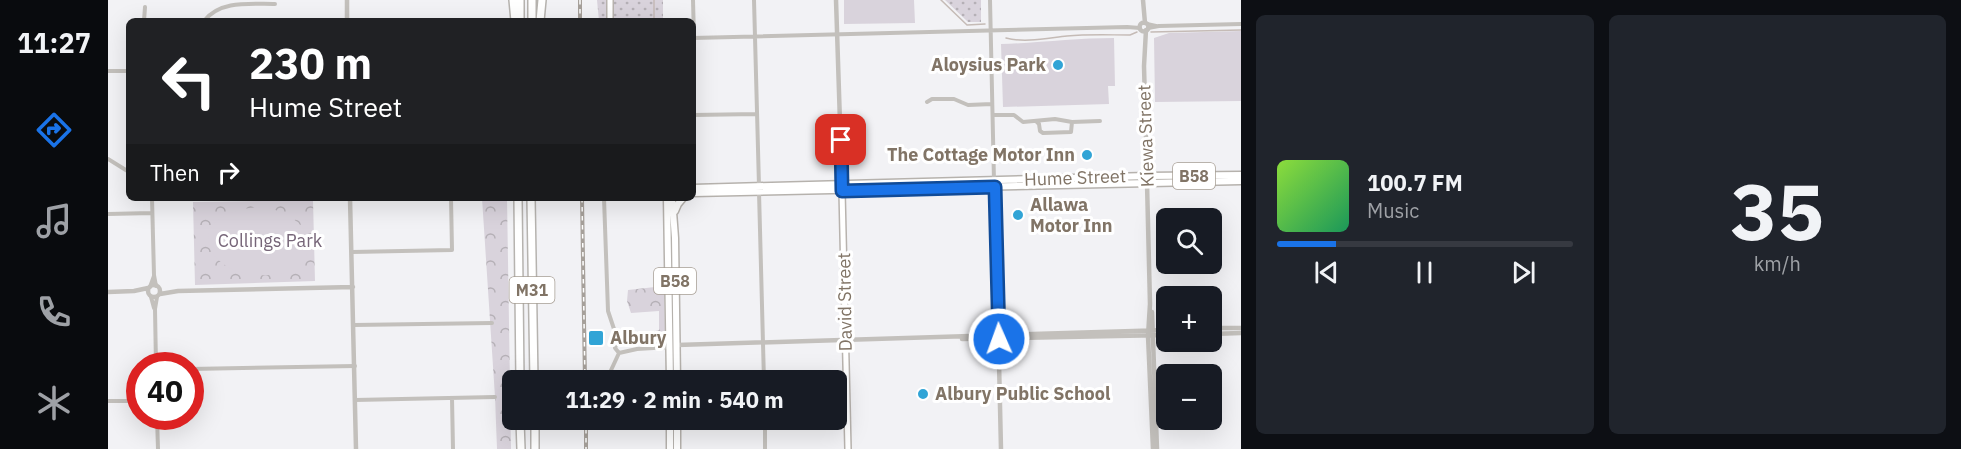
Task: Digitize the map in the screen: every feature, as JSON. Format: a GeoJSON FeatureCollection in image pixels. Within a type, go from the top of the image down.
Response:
{"type":"FeatureCollection","features":[{"type":"Feature","properties":{"kind":"highway"},"geometry":{"type":"LineString","coordinates":[[513,0],[515,18]]}},
{"type":"Feature","properties":{"kind":"highway"},"geometry":{"type":"LineString","coordinates":[[520,0],[520,18]]}},
{"type":"Feature","properties":{"kind":"highway"},"geometry":{"type":"LineString","coordinates":[[532,0],[532,18]]}},
{"type":"Feature","properties":{"kind":"highway"},"geometry":{"type":"LineString","coordinates":[[540,18],[542,0]]}},
{"type":"Feature","properties":{"kind":"highway","name":"M31"},"geometry":{"type":"LineString","coordinates":[[518,201],[520,370]]}},
{"type":"Feature","properties":{"kind":"highway","name":"M31"},"geometry":{"type":"LineString","coordinates":[[531,201],[534,370]]}},
{"type":"Feature","properties":{"kind":"highway"},"geometry":{"type":"LineString","coordinates":[[520,430],[521,449]]}},
{"type":"Feature","properties":{"kind":"highway"},"geometry":{"type":"LineString","coordinates":[[535,430],[535,449]]}},
{"type":"Feature","properties":{"kind":"main road"},"geometry":{"type":"LineString","coordinates":[[610,0],[610,18]]}},
{"type":"Feature","properties":{"kind":"main road","name":"Hume Street"},"geometry":{"type":"LineString","coordinates":[[994,184],[1147,176],[1241,175]]}},
{"type":"Feature","properties":{"kind":"main road","name":"Kiewa Street"},"geometry":{"type":"LineString","coordinates":[[1147,176],[1147,183]]}},
{"type":"Feature","properties":{"kind":"main road","name":"Hume Street"},"geometry":{"type":"LineString","coordinates":[[696,188],[1241,181]]}},
{"type":"Feature","properties":{"kind":"main road","name":"David Street"},"geometry":{"type":"LineString","coordinates":[[842,187],[846,370]]}},
{"type":"Feature","properties":{"kind":"main road","name":"Hume Street"},"geometry":{"type":"LineString","coordinates":[[696,194],[759,189]]}},
{"type":"Feature","properties":{"kind":"main road","name":"B58"},"geometry":{"type":"LineString","coordinates":[[667,201],[675,370]]}},
{"type":"Feature","properties":{"kind":"main road","name":"B58"},"geometry":{"type":"LineString","coordinates":[[671,370],[674,218],[672,201]]}},
{"type":"Feature","properties":{"kind":"main road","name":"B58"},"geometry":{"type":"LineString","coordinates":[[674,218],[676,206],[680,201]]}},
{"type":"Feature","properties":{"kind":"main road","name":"David Street"},"geometry":{"type":"LineString","coordinates":[[847,416],[848,449]]}},
{"type":"Feature","properties":{"kind":"main road"},"geometry":{"type":"LineString","coordinates":[[670,430],[670,449]]}},
{"type":"Feature","properties":{"kind":"main road"},"geometry":{"type":"LineString","coordinates":[[677,430],[677,449]]}},
{"type":"Feature","properties":{"kind":"street"},"geometry":{"type":"LineString","coordinates":[[346,0],[347,18]]}},
{"type":"Feature","properties":{"kind":"street"},"geometry":{"type":"LineString","coordinates":[[693,0],[693,18]]}},
{"type":"Feature","properties":{"kind":"street"},"geometry":{"type":"LineString","coordinates":[[754,0],[764,370]]}},
{"type":"Feature","properties":{"kind":"street","name":"David Street"},"geometry":{"type":"LineString","coordinates":[[836,0],[842,187]]}},
{"type":"Feature","properties":{"kind":"street"},"geometry":{"type":"LineString","coordinates":[[990,0],[1001,449]]}},
{"type":"Feature","properties":{"kind":"street","name":"Kiewa Street"},"geometry":{"type":"LineString","coordinates":[[1143,0],[1147,176]]}},
{"type":"Feature","properties":{"kind":"street"},"geometry":{"type":"LineString","coordinates":[[206,18],[211,11],[220,6],[275,3]]}},
{"type":"Feature","properties":{"kind":"street"},"geometry":{"type":"LineString","coordinates":[[144,18],[145,7]]}},
{"type":"Feature","properties":{"kind":"street"},"geometry":{"type":"LineString","coordinates":[[696,38],[1241,24]]}},
{"type":"Feature","properties":{"kind":"street"},"geometry":{"type":"LineString","coordinates":[[108,71],[126,71]]}},
{"type":"Feature","properties":{"kind":"street"},"geometry":{"type":"LineString","coordinates":[[927,102],[932,99],[954,99],[968,105],[992,104]]}},
{"type":"Feature","properties":{"kind":"street"},"geometry":{"type":"LineString","coordinates":[[696,115],[757,114]]}},
{"type":"Feature","properties":{"kind":"street"},"geometry":{"type":"LineString","coordinates":[[993,115],[1014,115],[1021,122],[1100,120]]}},
{"type":"Feature","properties":{"kind":"street"},"geometry":{"type":"LineString","coordinates":[[1036,121],[1042,133],[1071,132],[1072,122]]}},
{"type":"Feature","properties":{"kind":"street"},"geometry":{"type":"LineString","coordinates":[[108,159],[126,170]]}},
{"type":"Feature","properties":{"kind":"street","name":"Kiewa Street"},"geometry":{"type":"LineString","coordinates":[[1147,183],[1155,449]]}},
{"type":"Feature","properties":{"kind":"street"},"geometry":{"type":"LineString","coordinates":[[152,201],[154,275],[157,286],[154,295],[156,352]]}},
{"type":"Feature","properties":{"kind":"street"},"geometry":{"type":"LineString","coordinates":[[350,201],[356,449]]}},
{"type":"Feature","properties":{"kind":"street"},"geometry":{"type":"LineString","coordinates":[[352,252],[453,251],[451,201]]}},
{"type":"Feature","properties":{"kind":"street"},"geometry":{"type":"LineString","coordinates":[[605,201],[608,311],[618,341],[615,348],[619,353]]}},
{"type":"Feature","properties":{"kind":"street"},"geometry":{"type":"LineString","coordinates":[[108,214],[152,213]]}},
{"type":"Feature","properties":{"kind":"street"},"geometry":{"type":"LineString","coordinates":[[149,287],[154,275]]}},
{"type":"Feature","properties":{"kind":"street"},"geometry":{"type":"LineString","coordinates":[[108,292],[134,291],[157,286],[178,291]]}},
{"type":"Feature","properties":{"kind":"street"},"geometry":{"type":"LineString","coordinates":[[134,291],[154,295],[178,291],[353,286]]}},
{"type":"Feature","properties":{"kind":"street"},"geometry":{"type":"LineString","coordinates":[[149,287],[154,295]]}},
{"type":"Feature","properties":{"kind":"street"},"geometry":{"type":"LineString","coordinates":[[354,325],[492,322]]}},
{"type":"Feature","properties":{"kind":"street"},"geometry":{"type":"LineString","coordinates":[[1222,328],[1241,328]]}},
{"type":"Feature","properties":{"kind":"street"},"geometry":{"type":"LineString","coordinates":[[1151,333],[1156,332]]}},
{"type":"Feature","properties":{"kind":"street"},"geometry":{"type":"LineString","coordinates":[[1222,334],[1241,333]]}},
{"type":"Feature","properties":{"kind":"street"},"geometry":{"type":"LineString","coordinates":[[611,370],[619,353],[672,345],[1156,334]]}},
{"type":"Feature","properties":{"kind":"street"},"geometry":{"type":"LineString","coordinates":[[618,341],[672,345]]}},
{"type":"Feature","properties":{"kind":"street"},"geometry":{"type":"LineString","coordinates":[[626,342],[628,348],[626,351]]}},
{"type":"Feature","properties":{"kind":"street"},"geometry":{"type":"LineString","coordinates":[[204,369],[355,366]]}},
{"type":"Feature","properties":{"kind":"street"},"geometry":{"type":"LineString","coordinates":[[355,400],[495,397]]}},
{"type":"Feature","properties":{"kind":"street"},"geometry":{"type":"LineString","coordinates":[[452,398],[453,449]]}},
{"type":"Feature","properties":{"kind":"street"},"geometry":{"type":"LineString","coordinates":[[108,401],[126,401]]}},
{"type":"Feature","properties":{"kind":"street"},"geometry":{"type":"LineString","coordinates":[[157,430],[158,449]]}},
{"type":"Feature","properties":{"kind":"street"},"geometry":{"type":"LineString","coordinates":[[765,430],[765,449]]}},
{"type":"Feature","properties":{"kind":"green space"},"geometry":{"type":"Polygon","coordinates":[[[597,0],[663,0],[663,18],[599,18],[597,0]]]}},
{"type":"Feature","properties":{"kind":"green space"},"geometry":{"type":"Polygon","coordinates":[[[844,0],[914,0],[915,23],[844,24],[844,0]]]}},
{"type":"Feature","properties":{"kind":"green space"},"geometry":{"type":"Polygon","coordinates":[[[945,0],[981,0],[981,22],[968,22],[945,0]]]}},
{"type":"Feature","properties":{"kind":"green space"},"geometry":{"type":"Polygon","coordinates":[[[1241,31],[1241,101],[1155,102],[1154,38],[1169,33],[1241,31]]]}},
{"type":"Feature","properties":{"kind":"green space","name":"Aloysius Park"},"geometry":{"type":"Polygon","coordinates":[[[1114,38],[1115,86],[1108,86],[1109,104],[1003,107],[1001,44],[1114,38]]]}},
{"type":"Feature","properties":{"kind":"green space","name":"Collings Park"},"geometry":{"type":"Polygon","coordinates":[[[313,201],[315,281],[195,285],[193,202],[313,201]]]}},
{"type":"Feature","properties":{"kind":"green space"},"geometry":{"type":"Polygon","coordinates":[[[482,201],[507,201],[510,370],[502,370],[502,430],[511,430],[511,449],[497,449],[482,201]]]}},
{"type":"Feature","properties":{"kind":"green space"},"geometry":{"type":"Polygon","coordinates":[[[259,207],[284,213],[303,228],[308,237],[309,247],[305,258],[295,270],[265,275],[241,272],[223,264],[211,251],[208,237],[215,223],[231,213],[259,207]]]}},
{"type":"Feature","properties":{"kind":"green space"},"geometry":{"type":"Polygon","coordinates":[[[664,286],[665,337],[651,338],[651,332],[659,330],[659,311],[631,313],[627,301],[628,290],[664,286]]]}},
{"type":"Feature","properties":{"kind":"waterway"},"geometry":{"type":"LineString","coordinates":[[654,0],[654,18]]}},
{"type":"Feature","properties":{"kind":"waterway"},"geometry":{"type":"LineString","coordinates":[[941,0],[967,25],[985,24]]}},
{"type":"Feature","properties":{"kind":"waterway"},"geometry":{"type":"LineString","coordinates":[[1151,32],[1241,30]]}},
{"type":"Feature","properties":{"kind":"waterway"},"geometry":{"type":"LineString","coordinates":[[1006,38],[1029,40],[1075,35],[1130,35],[1137,32]]}},
{"type":"Feature","properties":{"kind":"railway"},"geometry":{"type":"LineString","coordinates":[[580,0],[580,18]]}},
{"type":"Feature","properties":{"kind":"railway"},"geometry":{"type":"LineString","coordinates":[[582,201],[585,370]]}},
{"type":"Feature","properties":{"kind":"railway"},"geometry":{"type":"LineString","coordinates":[[586,430],[586,449]]}},
{"type":"Feature","properties":{"kind":"place","name":"Aloysius Park"},"geometry":{"type":"Point","coordinates":[1058,65]}},
{"type":"Feature","properties":{"kind":"place","name":"The Cottage Motor Inn"},"geometry":{"type":"Point","coordinates":[1087,155]}},
{"type":"Feature","properties":{"kind":"place","name":"Allawa Motor Inn"},"geometry":{"type":"Point","coordinates":[1018,215]}},
{"type":"Feature","properties":{"kind":"place","name":"Albury"},"geometry":{"type":"Point","coordinates":[596,338]}},
{"type":"Feature","properties":{"kind":"place","name":"Albury Public School"},"geometry":{"type":"Point","coordinates":[923,394]}},
{"type":"Feature","properties":{"kind":"route"},"geometry":{"type":"LineString","coordinates":[[841,140],[842,191],[995,187],[999,339]]}}]}
